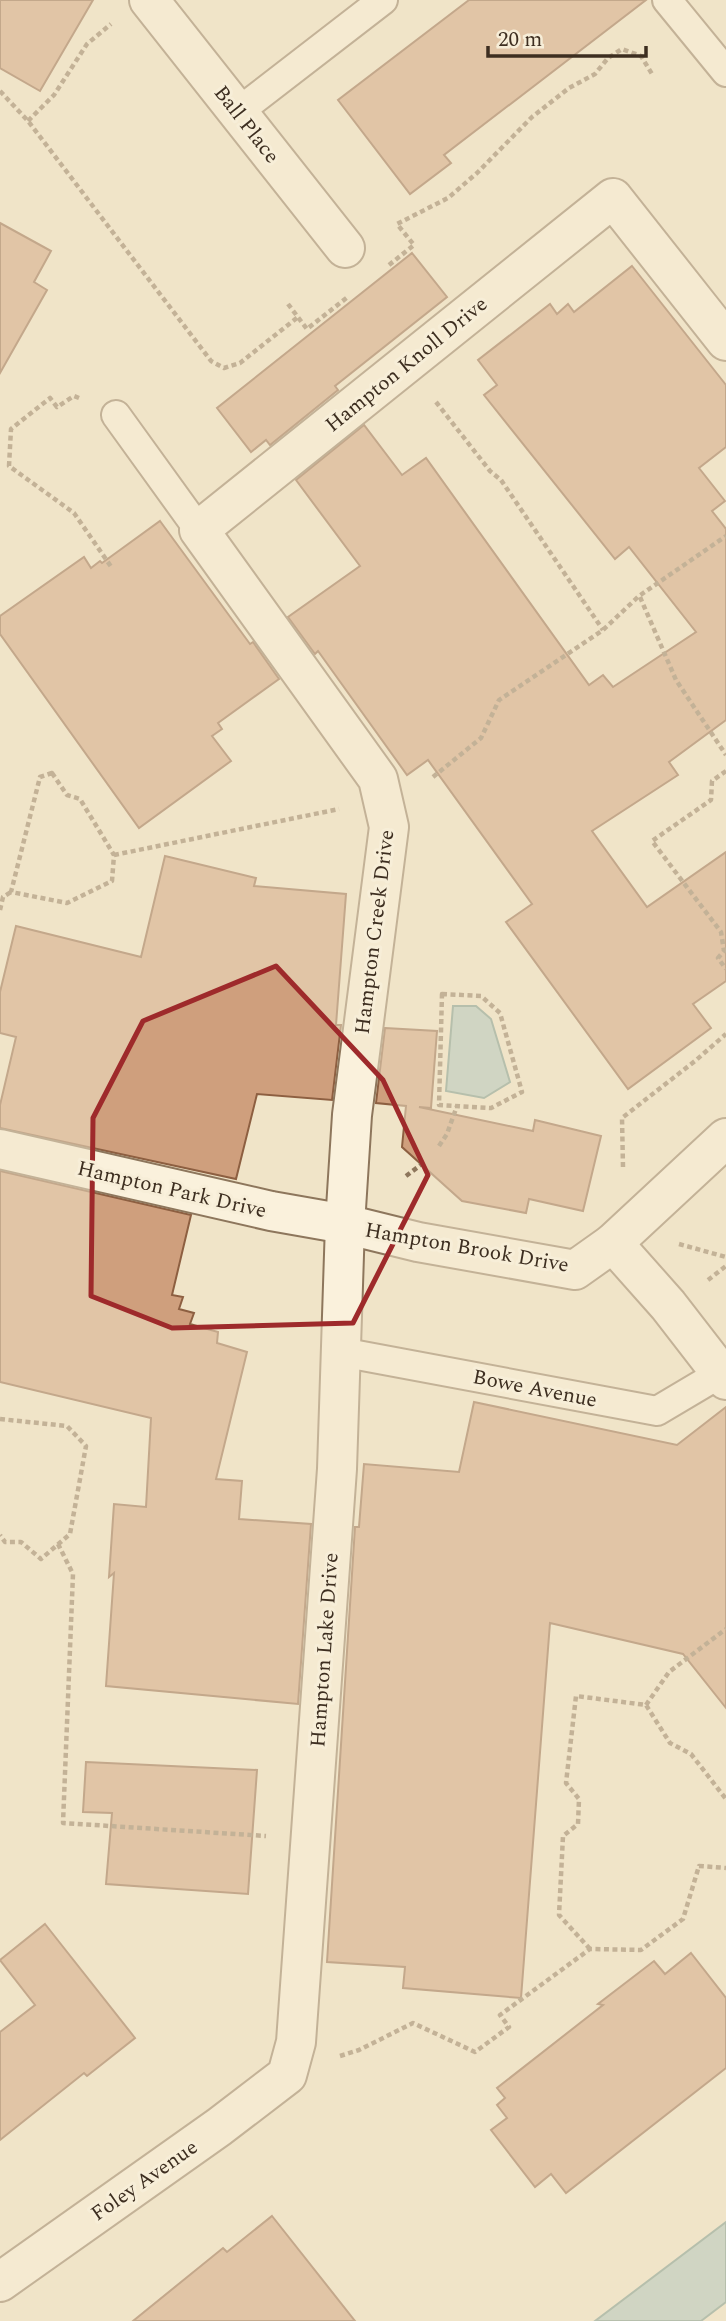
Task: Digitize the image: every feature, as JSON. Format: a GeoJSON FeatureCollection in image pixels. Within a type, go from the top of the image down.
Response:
{"type":"FeatureCollection","features":[{"type":"Feature","properties":{"kind":"street","name":"Ball Place"},"geometry":{"type":"LineString","coordinates":[[149,0],[345,248]]}},
{"type":"Feature","properties":{"kind":"street","name":"Hampton Knoll Drive"},"geometry":{"type":"LineString","coordinates":[[199,530],[613,198],[726,341]]}},
{"type":"Feature","properties":{"kind":"street","name":"Hampton Creek Drive"},"geometry":{"type":"LineString","coordinates":[[199,530],[378,779],[383,798],[388,827],[352,1115],[345,1224]]}},
{"type":"Feature","properties":{"kind":"street","name":"Hampton Brook Drive"},"geometry":{"type":"LineString","coordinates":[[345,1224],[418,1242],[575,1270],[614,1243],[726,1138]]}},
{"type":"Feature","properties":{"kind":"street","name":"Hampton Park Drive"},"geometry":{"type":"LineString","coordinates":[[0,1149],[271,1212],[345,1224]]}},
{"type":"Feature","properties":{"kind":"street","name":"Hampton Lake Drive"},"geometry":{"type":"LineString","coordinates":[[287,2075],[296,2042],[337,1469],[345,1224]]}},
{"type":"Feature","properties":{"kind":"street"},"geometry":{"type":"LineString","coordinates":[[614,1243],[668,1305],[723,1376]]}},
{"type":"Feature","properties":{"kind":"street","name":"Foley Avenue"},"geometry":{"type":"LineString","coordinates":[[0,2282],[219,2127],[287,2075]]}},
{"type":"Feature","properties":{"kind":"lane"},"geometry":{"type":"LineString","coordinates":[[238,113],[383,0]]}},
{"type":"Feature","properties":{"kind":"lane"},"geometry":{"type":"LineString","coordinates":[[667,0],[726,72]]}},
{"type":"Feature","properties":{"kind":"lane"},"geometry":{"type":"LineString","coordinates":[[116,415],[199,530]]}},
{"type":"Feature","properties":{"kind":"lane","name":"Bowe Avenue"},"geometry":{"type":"LineString","coordinates":[[341,1352],[657,1410],[723,1376]]}},
{"type":"Feature","properties":{"kind":"path"},"geometry":{"type":"LineString","coordinates":[[28,121],[42,110],[54,95],[87,44],[114,22]]}},
{"type":"Feature","properties":{"kind":"path"},"geometry":{"type":"LineString","coordinates":[[397,224],[448,198],[477,173],[532,117],[569,88],[595,74],[608,58],[622,49],[641,55],[652,74]]}},
{"type":"Feature","properties":{"kind":"path"},"geometry":{"type":"LineString","coordinates":[[0,91],[28,121],[211,361],[224,368],[240,363],[298,317]]}},
{"type":"Feature","properties":{"kind":"path"},"geometry":{"type":"LineString","coordinates":[[431,395],[489,471],[501,480],[603,630]]}},
{"type":"Feature","properties":{"kind":"path"},"geometry":{"type":"LineString","coordinates":[[74,396],[57,407],[50,398],[11,429],[9,466],[74,513],[112,568]]}},
{"type":"Feature","properties":{"kind":"path"},"geometry":{"type":"LineString","coordinates":[[433,777],[481,738],[499,700],[603,630],[639,596],[726,536]]}},
{"type":"Feature","properties":{"kind":"path"},"geometry":{"type":"LineString","coordinates":[[639,596],[676,680],[726,755]]}},
{"type":"Feature","properties":{"kind":"path"},"geometry":{"type":"LineString","coordinates":[[726,771],[712,781],[711,800],[652,841],[721,932],[724,951],[719,958],[726,969]]}},
{"type":"Feature","properties":{"kind":"path"},"geometry":{"type":"LineString","coordinates":[[0,910],[3,897],[11,892],[67,903],[112,881],[114,855],[80,799],[67,795],[52,773],[40,778],[11,892]]}},
{"type":"Feature","properties":{"kind":"path"},"geometry":{"type":"LineString","coordinates":[[114,855],[347,807]]}},
{"type":"Feature","properties":{"kind":"path"},"geometry":{"type":"LineString","coordinates":[[443,994],[481,996],[500,1013],[522,1092],[491,1108],[457,1105],[439,1105],[443,994]]}},
{"type":"Feature","properties":{"kind":"path"},"geometry":{"type":"LineString","coordinates":[[623,1172],[622,1118],[726,1034]]}},
{"type":"Feature","properties":{"kind":"path"},"geometry":{"type":"LineString","coordinates":[[439,1146],[447,1134],[457,1105]]}},
{"type":"Feature","properties":{"kind":"path"},"geometry":{"type":"LineString","coordinates":[[406,1176],[422,1164]]}},
{"type":"Feature","properties":{"kind":"path"},"geometry":{"type":"LineString","coordinates":[[668,1241],[726,1257]]}},
{"type":"Feature","properties":{"kind":"path"},"geometry":{"type":"LineString","coordinates":[[0,1419],[67,1426],[86,1446],[70,1534],[41,1559],[20,1542],[5,1542],[0,1535]]}},
{"type":"Feature","properties":{"kind":"path"},"geometry":{"type":"LineString","coordinates":[[58,1544],[73,1574],[63,1823],[270,1836]]}},
{"type":"Feature","properties":{"kind":"path"},"geometry":{"type":"LineString","coordinates":[[646,1705],[669,1672],[726,1629]]}},
{"type":"Feature","properties":{"kind":"path"},"geometry":{"type":"LineString","coordinates":[[590,1949],[559,1915],[563,1836],[578,1824],[579,1799],[566,1783],[576,1696],[646,1705]]}},
{"type":"Feature","properties":{"kind":"path"},"geometry":{"type":"LineString","coordinates":[[646,1705],[670,1743],[691,1754],[726,1799]]}},
{"type":"Feature","properties":{"kind":"path"},"geometry":{"type":"LineString","coordinates":[[334,2058],[359,2050],[413,2023],[475,2052],[509,2027],[500,2015],[590,1949],[641,1950],[683,1919],[699,1866],[726,1868]]}},
{"type":"Feature","properties":{"kind":"highlighted area"},"geometry":{"type":"Polygon","coordinates":[[[276,966],[383,1080],[428,1175],[353,1323],[172,1328],[91,1296],[93,1118],[143,1021],[276,966]]]}},
{"type":"Feature","properties":{"kind":"water"},"geometry":{"type":"Polygon","coordinates":[[[453,1006],[476,1006],[491,1019],[510,1082],[484,1098],[446,1091],[453,1006]]]}},
{"type":"Feature","properties":{"kind":"water"},"geometry":{"type":"Polygon","coordinates":[[[726,2222],[726,2302],[701,2321],[595,2321],[726,2222]]]}},
{"type":"Feature","properties":{"kind":"building"},"geometry":{"type":"Polygon","coordinates":[[[0,0],[93,0],[40,91],[0,68],[0,0]]]}},
{"type":"Feature","properties":{"kind":"building"},"geometry":{"type":"Polygon","coordinates":[[[469,0],[646,0],[444,155],[451,163],[410,194],[338,100],[469,0]]]}},
{"type":"Feature","properties":{"kind":"building"},"geometry":{"type":"Polygon","coordinates":[[[0,223],[51,251],[34,282],[47,290],[0,373],[0,223]]]}},
{"type":"Feature","properties":{"kind":"building"},"geometry":{"type":"Polygon","coordinates":[[[412,253],[447,297],[335,386],[338,390],[270,445],[266,440],[251,452],[217,408],[412,253]]]}},
{"type":"Feature","properties":{"kind":"building"},"geometry":{"type":"Polygon","coordinates":[[[632,266],[726,385],[726,447],[699,468],[725,501],[712,511],[726,529],[726,720],[669,762],[678,775],[592,831],[647,907],[726,852],[726,981],[693,1004],[711,1028],[628,1089],[506,922],[532,904],[428,760],[407,775],[318,651],[315,654],[288,617],[360,566],[296,480],[364,425],[402,475],[426,458],[589,685],[603,675],[613,687],[696,632],[629,547],[615,559],[484,395],[497,385],[478,360],[550,304],[557,314],[568,304],[574,312],[632,266]]]}},
{"type":"Feature","properties":{"kind":"building"},"geometry":{"type":"Polygon","coordinates":[[[160,521],[250,644],[253,642],[279,679],[218,723],[222,729],[212,736],[231,761],[139,828],[0,634],[0,616],[84,557],[91,568],[100,561],[102,563],[160,521]]]}},
{"type":"Feature","properties":{"kind":"building"},"geometry":{"type":"Polygon","coordinates":[[[165,856],[256,878],[254,886],[346,894],[336,1025],[341,1025],[332,1100],[257,1094],[236,1179],[0,1128],[0,1105],[16,1037],[0,1033],[0,992],[16,926],[141,957],[165,856]]]}},
{"type":"Feature","properties":{"kind":"building"},"geometry":{"type":"Polygon","coordinates":[[[385,1028],[437,1031],[431,1108],[419,1107],[533,1131],[535,1120],[601,1136],[583,1211],[529,1199],[526,1213],[462,1201],[402,1147],[406,1106],[376,1103],[385,1028]]]}},
{"type":"Feature","properties":{"kind":"building"},"geometry":{"type":"Polygon","coordinates":[[[0,1171],[191,1215],[172,1295],[183,1297],[179,1309],[194,1313],[190,1324],[218,1332],[217,1343],[247,1352],[216,1479],[242,1481],[239,1519],[311,1524],[298,1704],[106,1686],[114,1573],[109,1577],[114,1504],[146,1507],[151,1418],[0,1382],[0,1171]]]}},
{"type":"Feature","properties":{"kind":"building"},"geometry":{"type":"Polygon","coordinates":[[[474,1402],[677,1445],[726,1407],[726,1708],[683,1654],[550,1623],[521,1998],[403,1988],[405,1967],[327,1962],[355,1527],[359,1527],[364,1464],[459,1472],[474,1402]]]}},
{"type":"Feature","properties":{"kind":"building"},"geometry":{"type":"Polygon","coordinates":[[[86,1762],[257,1770],[248,1894],[106,1884],[112,1813],[83,1812],[86,1762]]]}},
{"type":"Feature","properties":{"kind":"building"},"geometry":{"type":"Polygon","coordinates":[[[45,1924],[135,2038],[87,2076],[84,2073],[0,2140],[0,2032],[35,2005],[0,1960],[45,1924]]]}},
{"type":"Feature","properties":{"kind":"building"},"geometry":{"type":"Polygon","coordinates":[[[691,1953],[726,1998],[726,2068],[566,2193],[551,2174],[535,2187],[491,2130],[507,2118],[497,2105],[505,2098],[497,2088],[603,2005],[598,2004],[654,1961],[665,1974],[691,1953]]]}},
{"type":"Feature","properties":{"kind":"building"},"geometry":{"type":"Polygon","coordinates":[[[272,2216],[355,2321],[133,2321],[223,2248],[227,2252],[272,2216]]]}}]}
